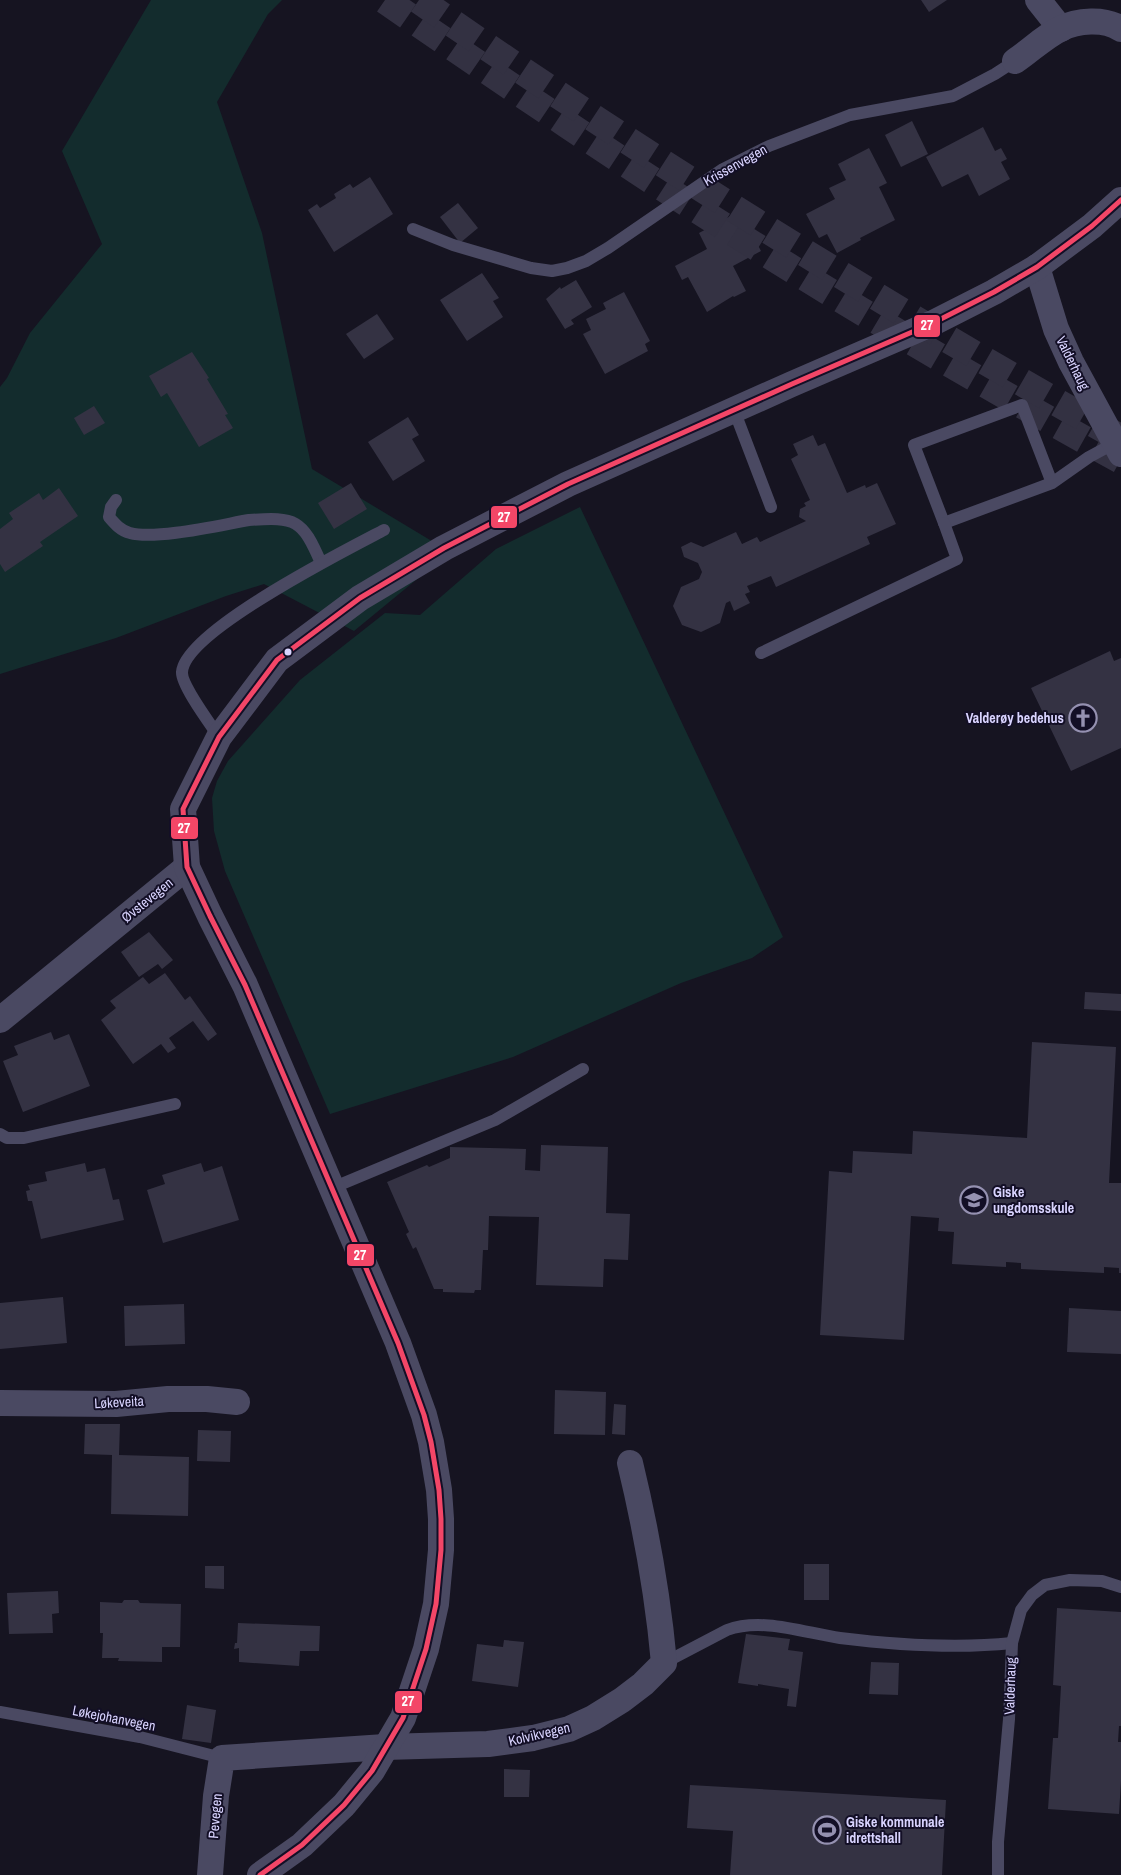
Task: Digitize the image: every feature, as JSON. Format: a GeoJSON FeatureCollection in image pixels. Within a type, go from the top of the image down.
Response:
{"type":"FeatureCollection","features":[{"type":"Feature","properties":{"kind":"street"},"geometry":{"type":"LineString","coordinates":[[1038,0],[1061,29]]}},
{"type":"Feature","properties":{"kind":"street","name":"Krissenvegen"},"geometry":{"type":"LineString","coordinates":[[1015,61],[1061,29],[1087,22],[1108,23],[1121,29]]}},
{"type":"Feature","properties":{"kind":"street"},"geometry":{"type":"LineString","coordinates":[[260,1875],[302,1846],[344,1806],[372,1772],[403,1718],[426,1649],[436,1604],[441,1550],[439,1490],[431,1442],[424,1415],[398,1343],[245,985],[187,868],[183,810],[219,737],[277,660],[360,598],[444,548],[568,484],[934,324],[1037,267],[1092,226],[1121,200]]}},
{"type":"Feature","properties":{"kind":"street","name":"Valderhaug"},"geometry":{"type":"LineString","coordinates":[[1037,267],[1056,328],[1071,362],[1118,449]]}},
{"type":"Feature","properties":{"kind":"street","name":"Øvstevegen"},"geometry":{"type":"LineString","coordinates":[[0,1020],[187,868]]}},
{"type":"Feature","properties":{"kind":"street","name":"Løkeveita"},"geometry":{"type":"LineString","coordinates":[[0,1403],[116,1404],[168,1399],[207,1399],[237,1402]]}},
{"type":"Feature","properties":{"kind":"street"},"geometry":{"type":"LineString","coordinates":[[630,1463],[640,1505],[658,1610],[664,1663]]}},
{"type":"Feature","properties":{"kind":"street","name":"Kolvikvegen"},"geometry":{"type":"LineString","coordinates":[[222,1758],[385,1747],[488,1744],[534,1738],[569,1729],[593,1718],[643,1684],[664,1663]]}},
{"type":"Feature","properties":{"kind":"street","name":"Pevegen"},"geometry":{"type":"LineString","coordinates":[[210,1875],[216,1796],[222,1758]]}},
{"type":"Feature","properties":{"kind":"lane","name":"Krissenvegen"},"geometry":{"type":"LineString","coordinates":[[413,229],[453,245],[531,268],[552,271],[567,268],[608,248],[715,174],[769,146],[850,115],[953,96],[1015,61]]}},
{"type":"Feature","properties":{"kind":"lane"},"geometry":{"type":"LineString","coordinates":[[761,653],[957,559],[914,445],[1022,405],[1052,483]]}},
{"type":"Feature","properties":{"kind":"lane"},"geometry":{"type":"LineString","coordinates":[[734,410],[771,507]]}},
{"type":"Feature","properties":{"kind":"lane"},"geometry":{"type":"LineString","coordinates":[[944,523],[1052,483],[1089,457],[1118,449]]}},
{"type":"Feature","properties":{"kind":"lane"},"geometry":{"type":"LineString","coordinates":[[116,500],[111,507],[109,517],[117,526],[130,533],[160,535],[264,519],[295,522],[310,537],[321,563]]}},
{"type":"Feature","properties":{"kind":"lane"},"geometry":{"type":"LineString","coordinates":[[219,737],[195,702],[182,676],[182,670],[189,656],[224,624],[250,606],[321,563],[384,530]]}},
{"type":"Feature","properties":{"kind":"lane"},"geometry":{"type":"LineString","coordinates":[[332,1188],[495,1120],[583,1069]]}},
{"type":"Feature","properties":{"kind":"lane"},"geometry":{"type":"LineString","coordinates":[[0,1134],[7,1138],[24,1138],[175,1104]]}},
{"type":"Feature","properties":{"kind":"lane","name":"Valderhaug"},"geometry":{"type":"LineString","coordinates":[[998,1875],[998,1842],[1009,1719],[1012,1642],[1021,1610],[1032,1595],[1045,1585],[1070,1580],[1102,1581],[1121,1586]]}},
{"type":"Feature","properties":{"kind":"lane"},"geometry":{"type":"LineString","coordinates":[[664,1663],[728,1630],[755,1624],[839,1638],[913,1645],[983,1646],[1012,1642]]}},
{"type":"Feature","properties":{"kind":"lane","name":"Løkejohanvegen"},"geometry":{"type":"LineString","coordinates":[[0,1712],[140,1737],[222,1758]]}},
{"type":"Feature","properties":{"kind":"green space"},"geometry":{"type":"Polygon","coordinates":[[[151,0],[282,0],[268,14],[217,102],[262,233],[312,469],[450,552],[354,631],[264,584],[226,596],[116,638],[0,674],[0,387],[7,378],[30,333],[102,244],[62,151],[151,0]]]}},
{"type":"Feature","properties":{"kind":"green space"},"geometry":{"type":"Polygon","coordinates":[[[580,507],[783,937],[752,958],[681,983],[513,1057],[330,1114],[225,871],[214,831],[212,798],[217,781],[228,761],[300,680],[385,613],[420,615],[496,549],[580,507]]]}},
{"type":"Feature","properties":{"kind":"building"},"geometry":{"type":"Polygon","coordinates":[[[921,0],[947,0],[929,12],[921,0]]]}},
{"type":"Feature","properties":{"kind":"building"},"geometry":{"type":"Polygon","coordinates":[[[912,121],[928,154],[901,167],[885,135],[912,121]]]}},
{"type":"Feature","properties":{"kind":"building"},"geometry":{"type":"Polygon","coordinates":[[[983,127],[995,151],[1001,148],[1007,159],[1001,162],[1010,179],[979,196],[968,174],[942,187],[926,157],[983,127]]]}},
{"type":"Feature","properties":{"kind":"building"},"geometry":{"type":"Polygon","coordinates":[[[869,148],[887,183],[879,187],[895,220],[860,238],[861,240],[837,253],[827,234],[819,238],[806,214],[835,199],[829,188],[846,180],[838,164],[869,148]]]}},
{"type":"Feature","properties":{"kind":"building"},"geometry":{"type":"Polygon","coordinates":[[[370,177],[393,214],[334,252],[308,210],[317,204],[320,208],[336,198],[334,194],[350,184],[353,188],[370,177]]]}},
{"type":"Feature","properties":{"kind":"building"},"geometry":{"type":"Polygon","coordinates":[[[458,203],[478,228],[460,243],[440,217],[458,203]]]}},
{"type":"Feature","properties":{"kind":"building"},"geometry":{"type":"Polygon","coordinates":[[[740,211],[761,251],[733,266],[746,291],[733,296],[707,312],[688,277],[682,280],[675,266],[707,249],[699,233],[740,211]]]}},
{"type":"Feature","properties":{"kind":"building"},"geometry":{"type":"Polygon","coordinates":[[[482,273],[499,298],[493,301],[503,317],[467,341],[440,300],[482,273]]]}},
{"type":"Feature","properties":{"kind":"building"},"geometry":{"type":"Polygon","coordinates":[[[576,280],[592,307],[571,320],[574,324],[565,329],[546,299],[560,287],[561,289],[576,280]]]}},
{"type":"Feature","properties":{"kind":"building"},"geometry":{"type":"Polygon","coordinates":[[[624,292],[650,341],[645,344],[648,351],[605,374],[583,334],[591,330],[586,319],[606,309],[603,303],[624,292]]]}},
{"type":"Feature","properties":{"kind":"building"},"geometry":{"type":"Polygon","coordinates":[[[377,314],[394,339],[364,359],[346,334],[377,314]]]}},
{"type":"Feature","properties":{"kind":"building"},"geometry":{"type":"Polygon","coordinates":[[[192,352],[209,378],[207,379],[228,414],[225,415],[233,428],[199,447],[167,393],[161,397],[149,376],[192,352]]]}},
{"type":"Feature","properties":{"kind":"building"},"geometry":{"type":"Polygon","coordinates":[[[94,406],[105,423],[84,435],[74,418],[94,406]]]}},
{"type":"Feature","properties":{"kind":"building"},"geometry":{"type":"Polygon","coordinates":[[[408,417],[419,435],[412,439],[425,461],[393,481],[368,442],[408,417]]]}},
{"type":"Feature","properties":{"kind":"building"},"geometry":{"type":"Polygon","coordinates":[[[813,435],[818,446],[825,443],[847,493],[865,485],[866,488],[877,483],[896,524],[867,537],[870,544],[776,587],[771,576],[747,586],[750,592],[745,594],[750,603],[734,611],[730,601],[726,603],[720,623],[701,632],[682,625],[673,606],[681,587],[699,579],[702,572],[698,563],[684,557],[681,547],[691,542],[703,547],[736,532],[742,544],[757,537],[760,542],[806,521],[799,517],[800,509],[806,506],[804,503],[810,500],[791,459],[798,455],[793,444],[813,435]]]}},
{"type":"Feature","properties":{"kind":"building"},"geometry":{"type":"Polygon","coordinates":[[[351,483],[367,509],[334,529],[318,503],[351,483]]]}},
{"type":"Feature","properties":{"kind":"building"},"geometry":{"type":"Polygon","coordinates":[[[59,488],[78,516],[40,542],[43,546],[5,572],[0,564],[0,529],[13,519],[9,513],[39,493],[43,500],[59,488]]]}},
{"type":"Feature","properties":{"kind":"building","name":"Valderøy bedehus"},"geometry":{"type":"Polygon","coordinates":[[[1110,651],[1114,661],[1121,658],[1121,748],[1071,771],[1031,688],[1110,651]]]}},
{"type":"Feature","properties":{"kind":"building"},"geometry":{"type":"Polygon","coordinates":[[[149,932],[173,960],[162,969],[158,964],[139,977],[121,952],[149,932]]]}},
{"type":"Feature","properties":{"kind":"building"},"geometry":{"type":"Polygon","coordinates":[[[165,973],[185,1000],[190,996],[217,1034],[208,1041],[193,1021],[169,1038],[176,1048],[168,1053],[161,1044],[133,1064],[101,1020],[116,1008],[110,1001],[143,977],[149,984],[165,973]]]}},
{"type":"Feature","properties":{"kind":"building"},"geometry":{"type":"Polygon","coordinates":[[[1085,992],[1121,994],[1121,1011],[1084,1009],[1085,992]]]}},
{"type":"Feature","properties":{"kind":"building"},"geometry":{"type":"Polygon","coordinates":[[[51,1032],[54,1040],[69,1034],[90,1086],[23,1112],[3,1061],[18,1055],[14,1046],[51,1032]]]}},
{"type":"Feature","properties":{"kind":"building","name":"Giske ungdomsskule"},"geometry":{"type":"Polygon","coordinates":[[[1032,1042],[1116,1047],[1109,1183],[1121,1183],[1121,1273],[1119,1273],[1119,1268],[1104,1267],[1104,1273],[1021,1269],[1021,1263],[1006,1262],[1006,1267],[952,1264],[954,1232],[938,1231],[939,1218],[911,1216],[904,1340],[820,1335],[829,1171],[852,1173],[853,1151],[912,1154],[913,1131],[1027,1138],[1032,1042]]]}},
{"type":"Feature","properties":{"kind":"building"},"geometry":{"type":"Polygon","coordinates":[[[541,1145],[608,1147],[606,1213],[630,1214],[628,1260],[604,1259],[603,1287],[536,1285],[539,1217],[489,1216],[488,1250],[483,1250],[481,1290],[475,1290],[474,1293],[443,1292],[443,1289],[434,1289],[416,1247],[413,1249],[406,1234],[409,1232],[387,1182],[427,1165],[429,1167],[450,1158],[450,1147],[526,1149],[525,1170],[540,1171],[541,1145]]]}},
{"type":"Feature","properties":{"kind":"building"},"geometry":{"type":"Polygon","coordinates":[[[85,1163],[87,1172],[105,1168],[113,1200],[119,1199],[124,1220],[41,1239],[32,1201],[28,1201],[26,1191],[30,1190],[28,1185],[47,1181],[45,1172],[85,1163]]]}},
{"type":"Feature","properties":{"kind":"building"},"geometry":{"type":"Polygon","coordinates":[[[201,1163],[204,1172],[222,1166],[239,1220],[163,1243],[147,1190],[165,1184],[162,1175],[201,1163]]]}},
{"type":"Feature","properties":{"kind":"building"},"geometry":{"type":"Polygon","coordinates":[[[63,1297],[67,1343],[0,1349],[0,1303],[63,1297]]]}},
{"type":"Feature","properties":{"kind":"building"},"geometry":{"type":"Polygon","coordinates":[[[184,1304],[185,1344],[125,1346],[124,1306],[184,1304]]]}},
{"type":"Feature","properties":{"kind":"building"},"geometry":{"type":"Polygon","coordinates":[[[1069,1308],[1121,1311],[1121,1354],[1067,1352],[1069,1308]]]}},
{"type":"Feature","properties":{"kind":"building"},"geometry":{"type":"Polygon","coordinates":[[[555,1390],[606,1392],[605,1435],[554,1434],[555,1390]]]}},
{"type":"Feature","properties":{"kind":"building"},"geometry":{"type":"Polygon","coordinates":[[[614,1404],[626,1405],[625,1435],[612,1434],[614,1404]]]}},
{"type":"Feature","properties":{"kind":"building"},"geometry":{"type":"Polygon","coordinates":[[[85,1424],[120,1424],[119,1455],[189,1457],[188,1516],[111,1514],[112,1455],[84,1454],[85,1424]]]}},
{"type":"Feature","properties":{"kind":"building"},"geometry":{"type":"Polygon","coordinates":[[[198,1430],[231,1431],[230,1462],[197,1461],[198,1430]]]}},
{"type":"Feature","properties":{"kind":"building"},"geometry":{"type":"Polygon","coordinates":[[[804,1564],[829,1564],[829,1600],[804,1600],[804,1564]]]}},
{"type":"Feature","properties":{"kind":"building"},"geometry":{"type":"Polygon","coordinates":[[[205,1566],[224,1566],[224,1589],[205,1588],[205,1566]]]}},
{"type":"Feature","properties":{"kind":"building"},"geometry":{"type":"Polygon","coordinates":[[[58,1591],[59,1613],[52,1614],[53,1633],[9,1634],[7,1593],[58,1591]]]}},
{"type":"Feature","properties":{"kind":"building"},"geometry":{"type":"Polygon","coordinates":[[[124,1600],[138,1600],[140,1603],[181,1604],[180,1647],[162,1647],[162,1662],[118,1661],[119,1658],[102,1658],[103,1633],[100,1633],[100,1602],[122,1603],[124,1600]]]}},
{"type":"Feature","properties":{"kind":"building"},"geometry":{"type":"Polygon","coordinates":[[[1057,1608],[1121,1612],[1121,1726],[1119,1726],[1118,1742],[1121,1742],[1119,1814],[1048,1809],[1053,1738],[1058,1738],[1061,1686],[1053,1685],[1057,1608]]]}},
{"type":"Feature","properties":{"kind":"building"},"geometry":{"type":"Polygon","coordinates":[[[238,1623],[320,1626],[319,1651],[300,1651],[299,1666],[239,1662],[239,1648],[234,1649],[235,1643],[237,1643],[238,1623]]]}},
{"type":"Feature","properties":{"kind":"building"},"geometry":{"type":"Polygon","coordinates":[[[746,1634],[790,1639],[788,1650],[803,1652],[796,1707],[787,1706],[789,1689],[738,1683],[746,1634]]]}},
{"type":"Feature","properties":{"kind":"building"},"geometry":{"type":"Polygon","coordinates":[[[504,1640],[524,1642],[518,1687],[472,1681],[477,1644],[503,1647],[504,1640]]]}},
{"type":"Feature","properties":{"kind":"building"},"geometry":{"type":"Polygon","coordinates":[[[871,1662],[899,1663],[898,1695],[869,1694],[871,1662]]]}},
{"type":"Feature","properties":{"kind":"building"},"geometry":{"type":"Polygon","coordinates":[[[187,1705],[216,1710],[211,1743],[182,1739],[187,1705]]]}},
{"type":"Feature","properties":{"kind":"building"},"geometry":{"type":"Polygon","coordinates":[[[504,1769],[530,1770],[529,1797],[504,1797],[504,1769]]]}},
{"type":"Feature","properties":{"kind":"building","name":"Giske kommunale idrettshall"},"geometry":{"type":"Polygon","coordinates":[[[690,1785],[946,1800],[942,1875],[730,1875],[733,1831],[687,1828],[690,1785]]]}},
{"type":"Feature","properties":{"kind":"tunnel"},"geometry":{"type":"LineString","coordinates":[[385,0],[567,124],[752,244],[935,355],[1121,460]]}},
{"type":"Feature","properties":{"kind":"tunnel"},"geometry":{"type":"LineString","coordinates":[[419,0],[590,116],[764,227],[941,335],[1120,438]]}},
{"type":"Feature","properties":{"kind":"transit line","name":"27"},"geometry":{"type":"LineString","coordinates":[[260,1875],[302,1845],[344,1805],[372,1771],[403,1718],[426,1649],[436,1604],[441,1550],[441,1519],[439,1490],[431,1442],[424,1415],[398,1343],[245,985],[187,867],[183,809],[219,737],[277,660],[360,598],[444,548],[568,484],[933,323],[994,292],[1037,267],[1092,226],[1121,200]]}},
{"type":"Feature","properties":{"kind":"place","name":"Valderøy bedehus"},"geometry":{"type":"Point","coordinates":[1083,718]}},
{"type":"Feature","properties":{"kind":"place","name":"Giske ungdomsskule"},"geometry":{"type":"Point","coordinates":[974,1200]}},
{"type":"Feature","properties":{"kind":"place","name":"Giske kommunale idrettshall"},"geometry":{"type":"Point","coordinates":[827,1830]}}]}
